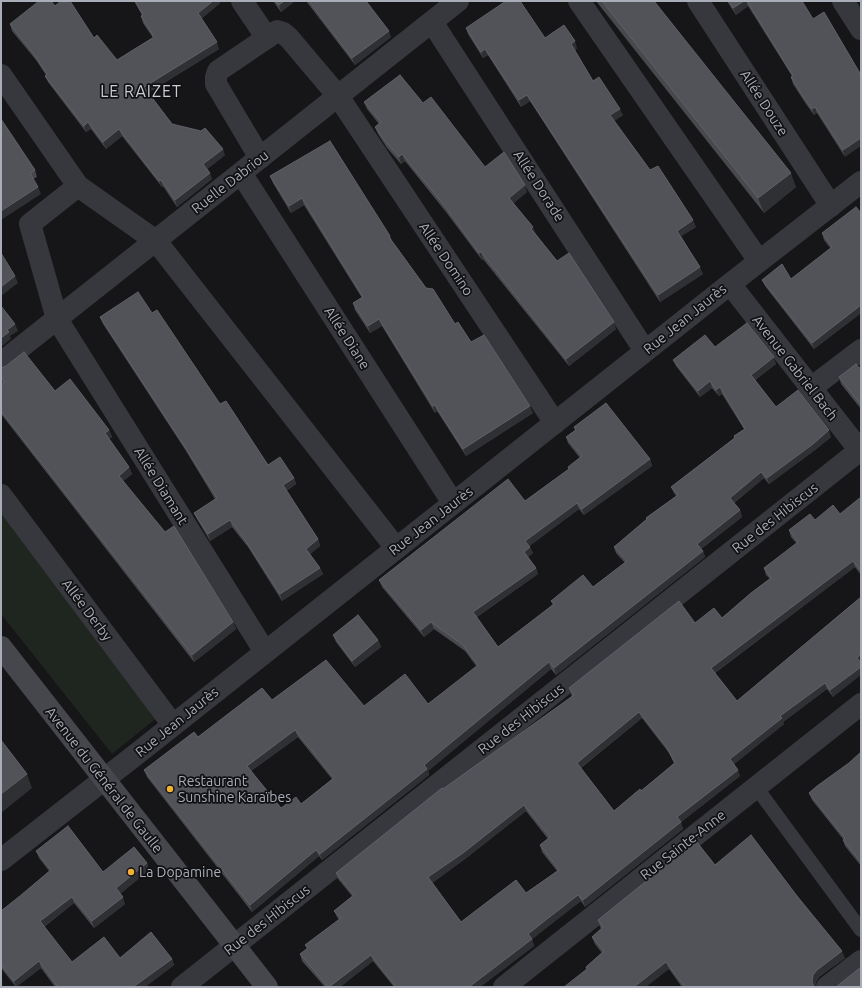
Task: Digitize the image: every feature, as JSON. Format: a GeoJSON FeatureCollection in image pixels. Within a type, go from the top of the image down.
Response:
{"type":"FeatureCollection","features":[{"type":"Feature","properties":{"kind":"main road","name":"Avenue du Général de Gaulle"},"geometry":{"type":"LineString","coordinates":[[1,647],[266,987]]}},
{"type":"Feature","properties":{"kind":"street"},"geometry":{"type":"LineString","coordinates":[[242,1],[267,38],[218,71],[216,84],[260,158]]}},
{"type":"Feature","properties":{"kind":"street"},"geometry":{"type":"LineString","coordinates":[[579,1],[759,261]]}},
{"type":"Feature","properties":{"kind":"street","name":"Allée Douze"},"geometry":{"type":"LineString","coordinates":[[698,1],[831,206]]}},
{"type":"Feature","properties":{"kind":"street"},"geometry":{"type":"LineString","coordinates":[[843,1],[861,29]]}},
{"type":"Feature","properties":{"kind":"street","name":"Ruelle Dabriou"},"geometry":{"type":"LineString","coordinates":[[1,363],[432,22],[454,2]]}},
{"type":"Feature","properties":{"kind":"street","name":"Allée Dorade"},"geometry":{"type":"LineString","coordinates":[[432,22],[645,351]]}},
{"type":"Feature","properties":{"kind":"street","name":"Allée Domino"},"geometry":{"type":"LineString","coordinates":[[267,38],[277,31],[283,33],[289,38],[338,96],[555,422]]}},
{"type":"Feature","properties":{"kind":"street"},"geometry":{"type":"LineString","coordinates":[[1,75],[78,186],[156,241],[396,548]]}},
{"type":"Feature","properties":{"kind":"street","name":"Allée Diane"},"geometry":{"type":"LineString","coordinates":[[241,173],[453,503]]}},
{"type":"Feature","properties":{"kind":"street","name":"Rue Jean Jaurès"},"geometry":{"type":"LineString","coordinates":[[4,852],[104,780],[555,422],[861,182]]}},
{"type":"Feature","properties":{"kind":"street","name":"Allée Diamant"},"geometry":{"type":"LineString","coordinates":[[78,186],[30,224],[57,319],[265,652]]}},
{"type":"Feature","properties":{"kind":"street","name":"Avenue Gabriel Bach"},"geometry":{"type":"LineString","coordinates":[[730,284],[860,451]]}},
{"type":"Feature","properties":{"kind":"street"},"geometry":{"type":"LineString","coordinates":[[811,388],[861,350]]}},
{"type":"Feature","properties":{"kind":"street","name":"Rue des Hibiscus"},"geometry":{"type":"LineString","coordinates":[[182,987],[860,451]]}},
{"type":"Feature","properties":{"kind":"street","name":"Allée Derby"},"geometry":{"type":"LineString","coordinates":[[1,495],[173,725]]}},
{"type":"Feature","properties":{"kind":"street","name":"Rue Sainte-Anne"},"geometry":{"type":"LineString","coordinates":[[504,987],[861,704]]}},
{"type":"Feature","properties":{"kind":"street"},"geometry":{"type":"LineString","coordinates":[[827,987],[861,960]]}},
{"type":"Feature","properties":{"kind":"lane"},"geometry":{"type":"LineString","coordinates":[[756,787],[861,930]]}},
{"type":"Feature","properties":{"kind":"shaded area"},"geometry":{"type":"Polygon","coordinates":[[[1,509],[159,716],[112,754],[1,614],[1,509]]]}},
{"type":"Feature","properties":{"kind":"building"},"geometry":{"type":"Polygon","coordinates":[[[39,1],[51,1],[55,6],[61,1],[70,1],[94,38],[97,35],[117,60],[154,37],[141,16],[143,15],[135,1],[213,1],[198,13],[217,42],[144,87],[172,124],[201,131],[205,128],[223,149],[203,164],[210,173],[175,200],[161,180],[159,181],[119,129],[103,142],[88,122],[84,126],[45,76],[47,74],[33,53],[10,24],[39,1]]]}},
{"type":"Feature","properties":{"kind":"building"},"geometry":{"type":"Polygon","coordinates":[[[275,1],[284,1],[279,5],[275,1]]]}},
{"type":"Feature","properties":{"kind":"building"},"geometry":{"type":"Polygon","coordinates":[[[309,1],[366,1],[389,31],[352,58],[309,1]]]}},
{"type":"Feature","properties":{"kind":"building"},"geometry":{"type":"Polygon","coordinates":[[[506,1],[520,1],[545,38],[564,25],[575,41],[571,44],[593,81],[599,77],[620,109],[610,115],[650,170],[658,166],[693,220],[677,231],[700,267],[658,295],[527,95],[519,100],[485,49],[481,52],[466,28],[506,1]]]}},
{"type":"Feature","properties":{"kind":"building"},"geometry":{"type":"Polygon","coordinates":[[[602,1],[654,1],[791,173],[758,198],[602,1]]]}},
{"type":"Feature","properties":{"kind":"building"},"geometry":{"type":"Polygon","coordinates":[[[728,1],[744,1],[733,8],[728,1]]]}},
{"type":"Feature","properties":{"kind":"building"},"geometry":{"type":"Polygon","coordinates":[[[747,1],[802,1],[813,19],[824,12],[861,75],[861,138],[843,150],[815,107],[812,109],[804,98],[791,77],[793,76],[747,1]]]}},
{"type":"Feature","properties":{"kind":"building"},"geometry":{"type":"Polygon","coordinates":[[[400,75],[423,103],[431,97],[485,167],[504,152],[525,185],[509,198],[533,227],[531,229],[557,261],[569,253],[614,322],[566,359],[481,252],[479,253],[444,205],[402,154],[399,157],[375,127],[381,122],[364,102],[400,75]]]}},
{"type":"Feature","properties":{"kind":"building"},"geometry":{"type":"Polygon","coordinates":[[[1,119],[35,170],[30,173],[38,187],[1,211],[1,119]]]}},
{"type":"Feature","properties":{"kind":"building"},"geometry":{"type":"Polygon","coordinates":[[[330,141],[390,236],[389,237],[426,288],[433,289],[455,324],[458,322],[471,342],[484,335],[530,406],[463,449],[435,405],[433,406],[379,319],[368,326],[353,303],[363,297],[302,198],[289,206],[270,176],[330,141]]]}},
{"type":"Feature","properties":{"kind":"building"},"geometry":{"type":"Polygon","coordinates":[[[856,207],[861,213],[861,305],[812,343],[762,280],[782,264],[791,279],[832,247],[822,233],[856,207]]]}},
{"type":"Feature","properties":{"kind":"building"},"geometry":{"type":"Polygon","coordinates":[[[1,253],[15,276],[1,287],[1,253]]]}},
{"type":"Feature","properties":{"kind":"building"},"geometry":{"type":"Polygon","coordinates":[[[138,292],[152,313],[157,310],[220,404],[226,401],[268,465],[280,457],[294,478],[283,485],[318,539],[306,549],[320,568],[280,594],[245,540],[230,520],[208,534],[194,513],[217,498],[100,317],[138,292]]]}},
{"type":"Feature","properties":{"kind":"building"},"geometry":{"type":"Polygon","coordinates":[[[1,306],[15,324],[7,330],[9,332],[1,338],[1,306]]]}},
{"type":"Feature","properties":{"kind":"building"},"geometry":{"type":"Polygon","coordinates":[[[747,323],[774,357],[751,375],[776,407],[798,390],[829,430],[813,444],[767,478],[761,472],[730,498],[740,510],[697,544],[703,551],[554,668],[549,662],[424,765],[427,769],[320,854],[316,850],[250,905],[144,770],[194,732],[198,737],[262,688],[272,700],[326,660],[364,706],[405,674],[428,704],[478,665],[463,645],[431,622],[421,630],[379,580],[508,479],[525,501],[569,469],[568,467],[582,456],[566,437],[576,430],[574,427],[606,403],[650,459],[582,509],[577,503],[525,541],[530,547],[524,552],[536,568],[473,612],[498,647],[554,604],[551,601],[583,575],[593,587],[627,561],[614,547],[647,519],[646,518],[678,495],[671,487],[735,438],[734,436],[745,429],[720,387],[716,390],[710,381],[698,391],[673,360],[705,335],[715,347],[747,323]],[[295,730],[247,766],[281,808],[296,797],[301,804],[334,778],[295,730]]]}},
{"type":"Feature","properties":{"kind":"building"},"geometry":{"type":"Polygon","coordinates":[[[24,352],[55,391],[70,379],[109,430],[105,433],[129,467],[119,476],[165,532],[174,526],[233,622],[192,655],[1,411],[1,385],[5,382],[1,378],[1,368],[6,366],[24,352]]]}},
{"type":"Feature","properties":{"kind":"building"},"geometry":{"type":"Polygon","coordinates":[[[856,364],[859,368],[861,367],[861,405],[839,377],[856,364]]]}},
{"type":"Feature","properties":{"kind":"building"},"geometry":{"type":"Polygon","coordinates":[[[861,497],[861,571],[853,561],[711,668],[737,701],[861,597],[861,654],[857,658],[861,663],[861,667],[830,690],[825,683],[780,716],[782,718],[730,759],[738,770],[677,817],[681,822],[583,900],[578,895],[547,919],[528,934],[532,939],[469,987],[396,987],[371,955],[328,987],[300,954],[308,948],[305,945],[341,918],[334,911],[354,895],[336,873],[442,788],[443,789],[574,695],[569,688],[679,601],[695,623],[714,608],[722,618],[771,578],[764,568],[798,542],[789,530],[810,514],[815,520],[833,505],[840,514],[861,497]],[[639,712],[577,763],[614,811],[640,789],[641,791],[675,763],[666,746],[639,712]],[[524,805],[463,853],[428,877],[461,922],[516,880],[526,893],[559,870],[540,845],[550,837],[524,805]]]}},
{"type":"Feature","properties":{"kind":"building"},"geometry":{"type":"Polygon","coordinates":[[[358,615],[378,640],[352,661],[333,635],[358,615]]]}},
{"type":"Feature","properties":{"kind":"building"},"geometry":{"type":"Polygon","coordinates":[[[1,740],[27,774],[1,794],[1,740]]]}},
{"type":"Feature","properties":{"kind":"building"},"geometry":{"type":"Polygon","coordinates":[[[861,752],[861,862],[843,840],[845,838],[809,793],[849,763],[861,752]]]}},
{"type":"Feature","properties":{"kind":"building"},"geometry":{"type":"Polygon","coordinates":[[[68,826],[103,872],[134,847],[147,863],[116,888],[123,897],[92,921],[72,897],[40,921],[72,962],[104,937],[120,958],[151,932],[172,959],[133,987],[58,987],[39,961],[14,981],[1,964],[1,911],[51,870],[36,851],[68,826]]]}},
{"type":"Feature","properties":{"kind":"building"},"geometry":{"type":"Polygon","coordinates":[[[751,835],[797,896],[842,951],[817,970],[813,975],[812,982],[814,987],[685,987],[666,962],[634,987],[564,987],[587,969],[586,967],[604,951],[592,937],[603,927],[598,920],[696,841],[715,865],[751,835]]]}},
{"type":"Feature","properties":{"kind":"building"},"geometry":{"type":"Polygon","coordinates":[[[861,967],[861,987],[836,987],[861,967]]]}},
{"type":"Feature","properties":{"kind":"place","name":"Restaurant Sunshine Karaïbes"},"geometry":{"type":"Point","coordinates":[170,789]}},
{"type":"Feature","properties":{"kind":"place","name":"La Dopamine"},"geometry":{"type":"Point","coordinates":[131,872]}},
{"type":"Feature","properties":{"kind":"district","name":"LE RAIZET"},"geometry":{"type":"Point","coordinates":[141,92]}}]}
